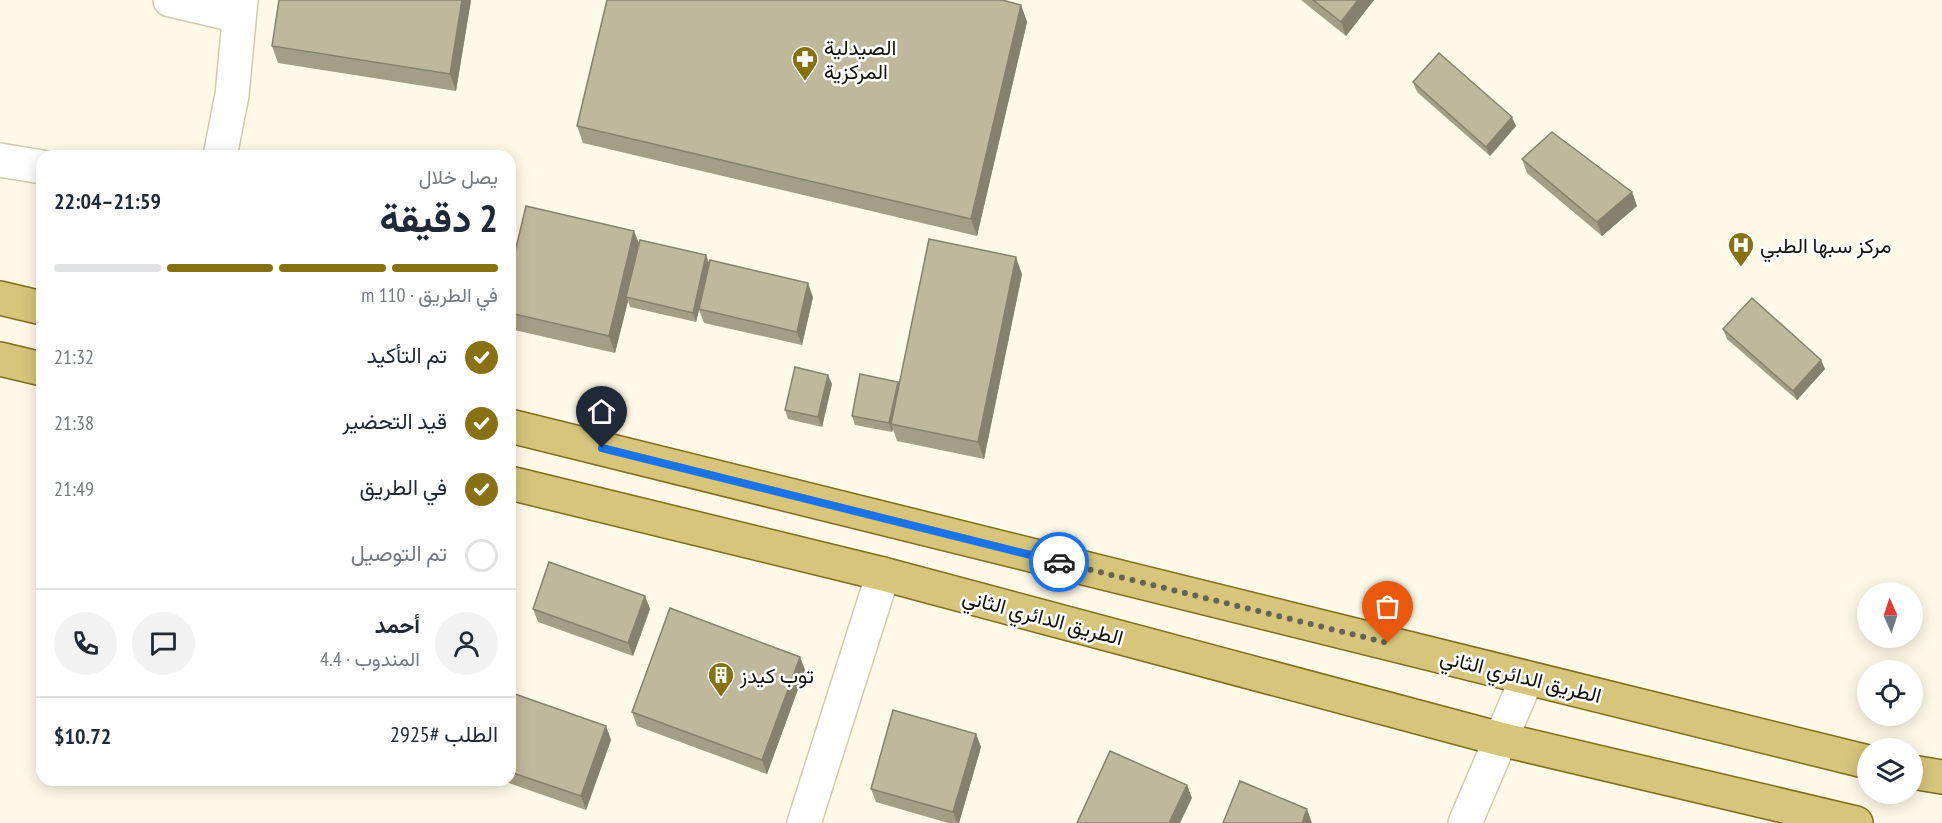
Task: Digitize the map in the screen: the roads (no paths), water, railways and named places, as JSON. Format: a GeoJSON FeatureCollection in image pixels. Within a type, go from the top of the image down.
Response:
{"type":"FeatureCollection","features":[{"type":"Feature","properties":{"kind":"main road"},"geometry":{"type":"LineString","coordinates":[[0,298],[36,307]]}},
{"type":"Feature","properties":{"kind":"main road"},"geometry":{"type":"LineString","coordinates":[[0,359],[36,368]]}},
{"type":"Feature","properties":{"kind":"main road","name":"الطريق الدائري الثاني"},"geometry":{"type":"LineString","coordinates":[[516,427],[1857,759]]}},
{"type":"Feature","properties":{"kind":"main road","name":"الطريق الدائري الثاني"},"geometry":{"type":"LineString","coordinates":[[516,484],[883,574],[1500,739],[1856,823]]}},
{"type":"Feature","properties":{"kind":"main road"},"geometry":{"type":"LineString","coordinates":[[1923,774],[1942,777]]}},
{"type":"Feature","properties":{"kind":"street"},"geometry":{"type":"LineString","coordinates":[[170,0],[240,8],[232,95],[221,150]]}},
{"type":"Feature","properties":{"kind":"street"},"geometry":{"type":"LineString","coordinates":[[0,160],[36,166]]}},
{"type":"Feature","properties":{"kind":"street"},"geometry":{"type":"LineString","coordinates":[[804,823],[883,574]]}},
{"type":"Feature","properties":{"kind":"street"},"geometry":{"type":"LineString","coordinates":[[1465,823],[1527,678]]}},
{"type":"Feature","properties":{"kind":"place","name":"الصيدلية المركزية"},"geometry":{"type":"Point","coordinates":[805,82]}},
{"type":"Feature","properties":{"kind":"place","name":"مركز سبها الطبي"},"geometry":{"type":"Point","coordinates":[1741,268]}},
{"type":"Feature","properties":{"kind":"place","name":"توب كيدز"},"geometry":{"type":"Point","coordinates":[721,698]}}]}
